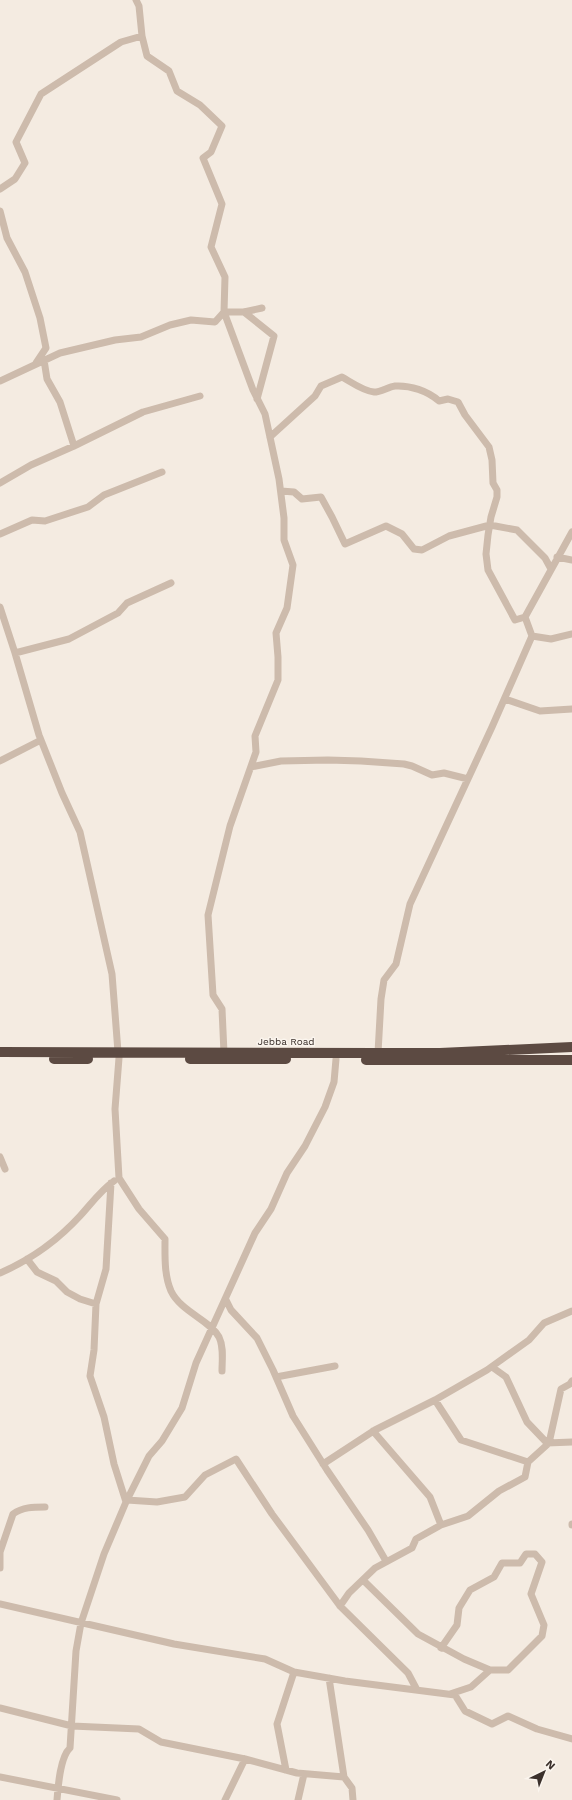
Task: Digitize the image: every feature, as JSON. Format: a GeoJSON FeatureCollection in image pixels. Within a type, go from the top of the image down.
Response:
{"type":"FeatureCollection","features":[{"type":"Feature","properties":{"kind":"highway","name":"Jebba Road"},"geometry":{"type":"LineString","coordinates":[[0,1052],[336,1059],[440,1056],[572,1047]]}},
{"type":"Feature","properties":{"kind":"highway","name":"Jebba Road"},"geometry":{"type":"LineString","coordinates":[[0,1059],[224,1053],[378,1053],[572,1060]]}},
{"type":"Feature","properties":{"kind":"street"},"geometry":{"type":"LineString","coordinates":[[136,0],[139,6],[142,36],[147,56],[169,71],[177,91],[200,105],[222,126],[211,152],[203,158],[222,204],[211,247],[225,278],[224,312],[265,414],[281,491],[284,518],[284,540],[293,565],[286,608],[276,633],[278,680],[255,736],[256,752],[230,826],[208,915],[213,995],[222,1009],[224,1053]]}},
{"type":"Feature","properties":{"kind":"street"},"geometry":{"type":"LineString","coordinates":[[0,189],[15,178],[25,163],[16,142],[41,94],[120,42],[142,36]]}},
{"type":"Feature","properties":{"kind":"street"},"geometry":{"type":"LineString","coordinates":[[0,211],[8,238],[25,272],[40,318],[46,348],[36,363]]}},
{"type":"Feature","properties":{"kind":"street"},"geometry":{"type":"LineString","coordinates":[[0,381],[60,353],[115,340],[141,337],[170,324],[190,320],[215,322],[224,312],[244,312],[262,308]]}},
{"type":"Feature","properties":{"kind":"street"},"geometry":{"type":"LineString","coordinates":[[244,312],[274,336],[258,398]]}},
{"type":"Feature","properties":{"kind":"street"},"geometry":{"type":"LineString","coordinates":[[44,360],[47,380],[60,402],[74,446]]}},
{"type":"Feature","properties":{"kind":"street"},"geometry":{"type":"LineString","coordinates":[[270,437],[315,396],[321,386],[342,377],[365,390],[374,392],[395,386],[430,393],[439,401],[448,400],[458,402],[465,415],[489,447],[492,460],[493,483],[497,490],[497,497],[490,525],[486,554],[488,570],[515,620],[525,617],[550,569],[572,532]]}},
{"type":"Feature","properties":{"kind":"street"},"geometry":{"type":"LineString","coordinates":[[0,482],[31,465],[74,446],[143,412],[200,396]]}},
{"type":"Feature","properties":{"kind":"street"},"geometry":{"type":"LineString","coordinates":[[0,534],[32,520],[44,521],[88,507],[104,495],[162,472]]}},
{"type":"Feature","properties":{"kind":"street"},"geometry":{"type":"LineString","coordinates":[[281,491],[294,492],[302,499],[321,497],[344,544],[386,526],[402,534],[414,549],[422,550],[449,536],[490,525],[517,530],[545,558],[550,569]]}},
{"type":"Feature","properties":{"kind":"street"},"geometry":{"type":"LineString","coordinates":[[557,557],[572,560]]}},
{"type":"Feature","properties":{"kind":"street"},"geometry":{"type":"LineString","coordinates":[[15,653],[69,639],[118,613],[127,603],[171,583]]}},
{"type":"Feature","properties":{"kind":"street"},"geometry":{"type":"LineString","coordinates":[[0,607],[41,740],[80,832],[112,974],[119,1055],[115,1110],[119,1178],[139,1209],[165,1239],[165,1267],[171,1291],[183,1307],[212,1329],[219,1337],[222,1370]]}},
{"type":"Feature","properties":{"kind":"street"},"geometry":{"type":"LineString","coordinates":[[378,1053],[381,1000],[384,980],[396,964],[410,904],[505,699],[532,636],[525,617]]}},
{"type":"Feature","properties":{"kind":"street"},"geometry":{"type":"LineString","coordinates":[[532,636],[551,639],[572,634]]}},
{"type":"Feature","properties":{"kind":"street"},"geometry":{"type":"LineString","coordinates":[[505,699],[540,711],[572,709]]}},
{"type":"Feature","properties":{"kind":"street"},"geometry":{"type":"LineString","coordinates":[[0,761],[41,740]]}},
{"type":"Feature","properties":{"kind":"street"},"geometry":{"type":"LineString","coordinates":[[251,767],[281,761],[361,761],[404,764],[432,774],[444,773],[468,778]]}},
{"type":"Feature","properties":{"kind":"street"},"geometry":{"type":"LineString","coordinates":[[57,1800],[65,1752],[70,1748],[76,1651],[81,1623],[104,1554],[126,1501],[149,1456],[162,1441],[182,1408],[196,1363],[226,1300],[255,1233],[271,1210],[287,1173],[305,1146],[325,1107],[334,1082],[336,1059]]}},
{"type":"Feature","properties":{"kind":"street"},"geometry":{"type":"LineString","coordinates":[[0,1157],[5,1168]]}},
{"type":"Feature","properties":{"kind":"street"},"geometry":{"type":"LineString","coordinates":[[0,1272],[27,1259],[47,1246],[65,1231],[94,1198],[119,1178]]}},
{"type":"Feature","properties":{"kind":"street"},"geometry":{"type":"LineString","coordinates":[[111,1183],[106,1269],[96,1304],[94,1350],[90,1376],[104,1417],[114,1464],[126,1501]]}},
{"type":"Feature","properties":{"kind":"street"},"geometry":{"type":"LineString","coordinates":[[27,1259],[37,1272],[56,1281],[67,1292],[80,1299],[96,1304]]}},
{"type":"Feature","properties":{"kind":"street"},"geometry":{"type":"LineString","coordinates":[[226,1300],[231,1310],[257,1338],[293,1416],[323,1464],[368,1530],[386,1561]]}},
{"type":"Feature","properties":{"kind":"street"},"geometry":{"type":"LineString","coordinates":[[323,1464],[373,1431],[435,1400],[492,1367],[529,1340],[544,1323],[572,1311]]}},
{"type":"Feature","properties":{"kind":"street"},"geometry":{"type":"LineString","coordinates":[[276,1377],[335,1366]]}},
{"type":"Feature","properties":{"kind":"street"},"geometry":{"type":"LineString","coordinates":[[492,1367],[506,1377],[527,1422],[547,1443],[572,1442]]}},
{"type":"Feature","properties":{"kind":"street"},"geometry":{"type":"LineString","coordinates":[[340,1606],[349,1593],[375,1568],[412,1548],[416,1539],[441,1525],[468,1516],[499,1492],[525,1477],[528,1462],[549,1443],[561,1389],[570,1384],[572,1381]]}},
{"type":"Feature","properties":{"kind":"street"},"geometry":{"type":"LineString","coordinates":[[435,1400],[461,1440],[528,1462]]}},
{"type":"Feature","properties":{"kind":"street"},"geometry":{"type":"LineString","coordinates":[[373,1431],[430,1497],[441,1525]]}},
{"type":"Feature","properties":{"kind":"street"},"geometry":{"type":"LineString","coordinates":[[126,1501],[157,1502],[185,1497],[205,1475],[236,1459],[272,1514],[340,1606],[408,1673],[417,1690]]}},
{"type":"Feature","properties":{"kind":"street"},"geometry":{"type":"LineString","coordinates":[[0,1568],[0,1552],[13,1514],[30,1507],[45,1506]]}},
{"type":"Feature","properties":{"kind":"street"},"geometry":{"type":"LineString","coordinates":[[363,1580],[418,1634],[441,1648],[464,1660],[490,1670],[508,1670],[542,1636],[544,1624],[531,1594],[542,1562],[535,1554],[526,1554],[520,1563],[502,1563],[494,1577],[470,1590],[459,1608],[457,1625],[441,1648]]}},
{"type":"Feature","properties":{"kind":"street"},"geometry":{"type":"LineString","coordinates":[[0,1604],[186,1647],[265,1659],[294,1672],[455,1695],[465,1711],[492,1724],[508,1716],[537,1730],[572,1739]]}},
{"type":"Feature","properties":{"kind":"street"},"geometry":{"type":"LineString","coordinates":[[450,1694],[471,1687],[490,1670]]}},
{"type":"Feature","properties":{"kind":"street"},"geometry":{"type":"LineString","coordinates":[[286,1770],[277,1724],[294,1672]]}},
{"type":"Feature","properties":{"kind":"street"},"geometry":{"type":"LineString","coordinates":[[329,1678],[344,1777],[352,1788],[353,1800]]}},
{"type":"Feature","properties":{"kind":"street"},"geometry":{"type":"LineString","coordinates":[[0,1708],[72,1726],[139,1729],[160,1742],[245,1759],[304,1774],[344,1777]]}},
{"type":"Feature","properties":{"kind":"street"},"geometry":{"type":"LineString","coordinates":[[225,1800],[245,1759]]}},
{"type":"Feature","properties":{"kind":"street"},"geometry":{"type":"LineString","coordinates":[[298,1800],[304,1774]]}},
{"type":"Feature","properties":{"kind":"street"},"geometry":{"type":"LineString","coordinates":[[0,1777],[117,1800]]}}]}
